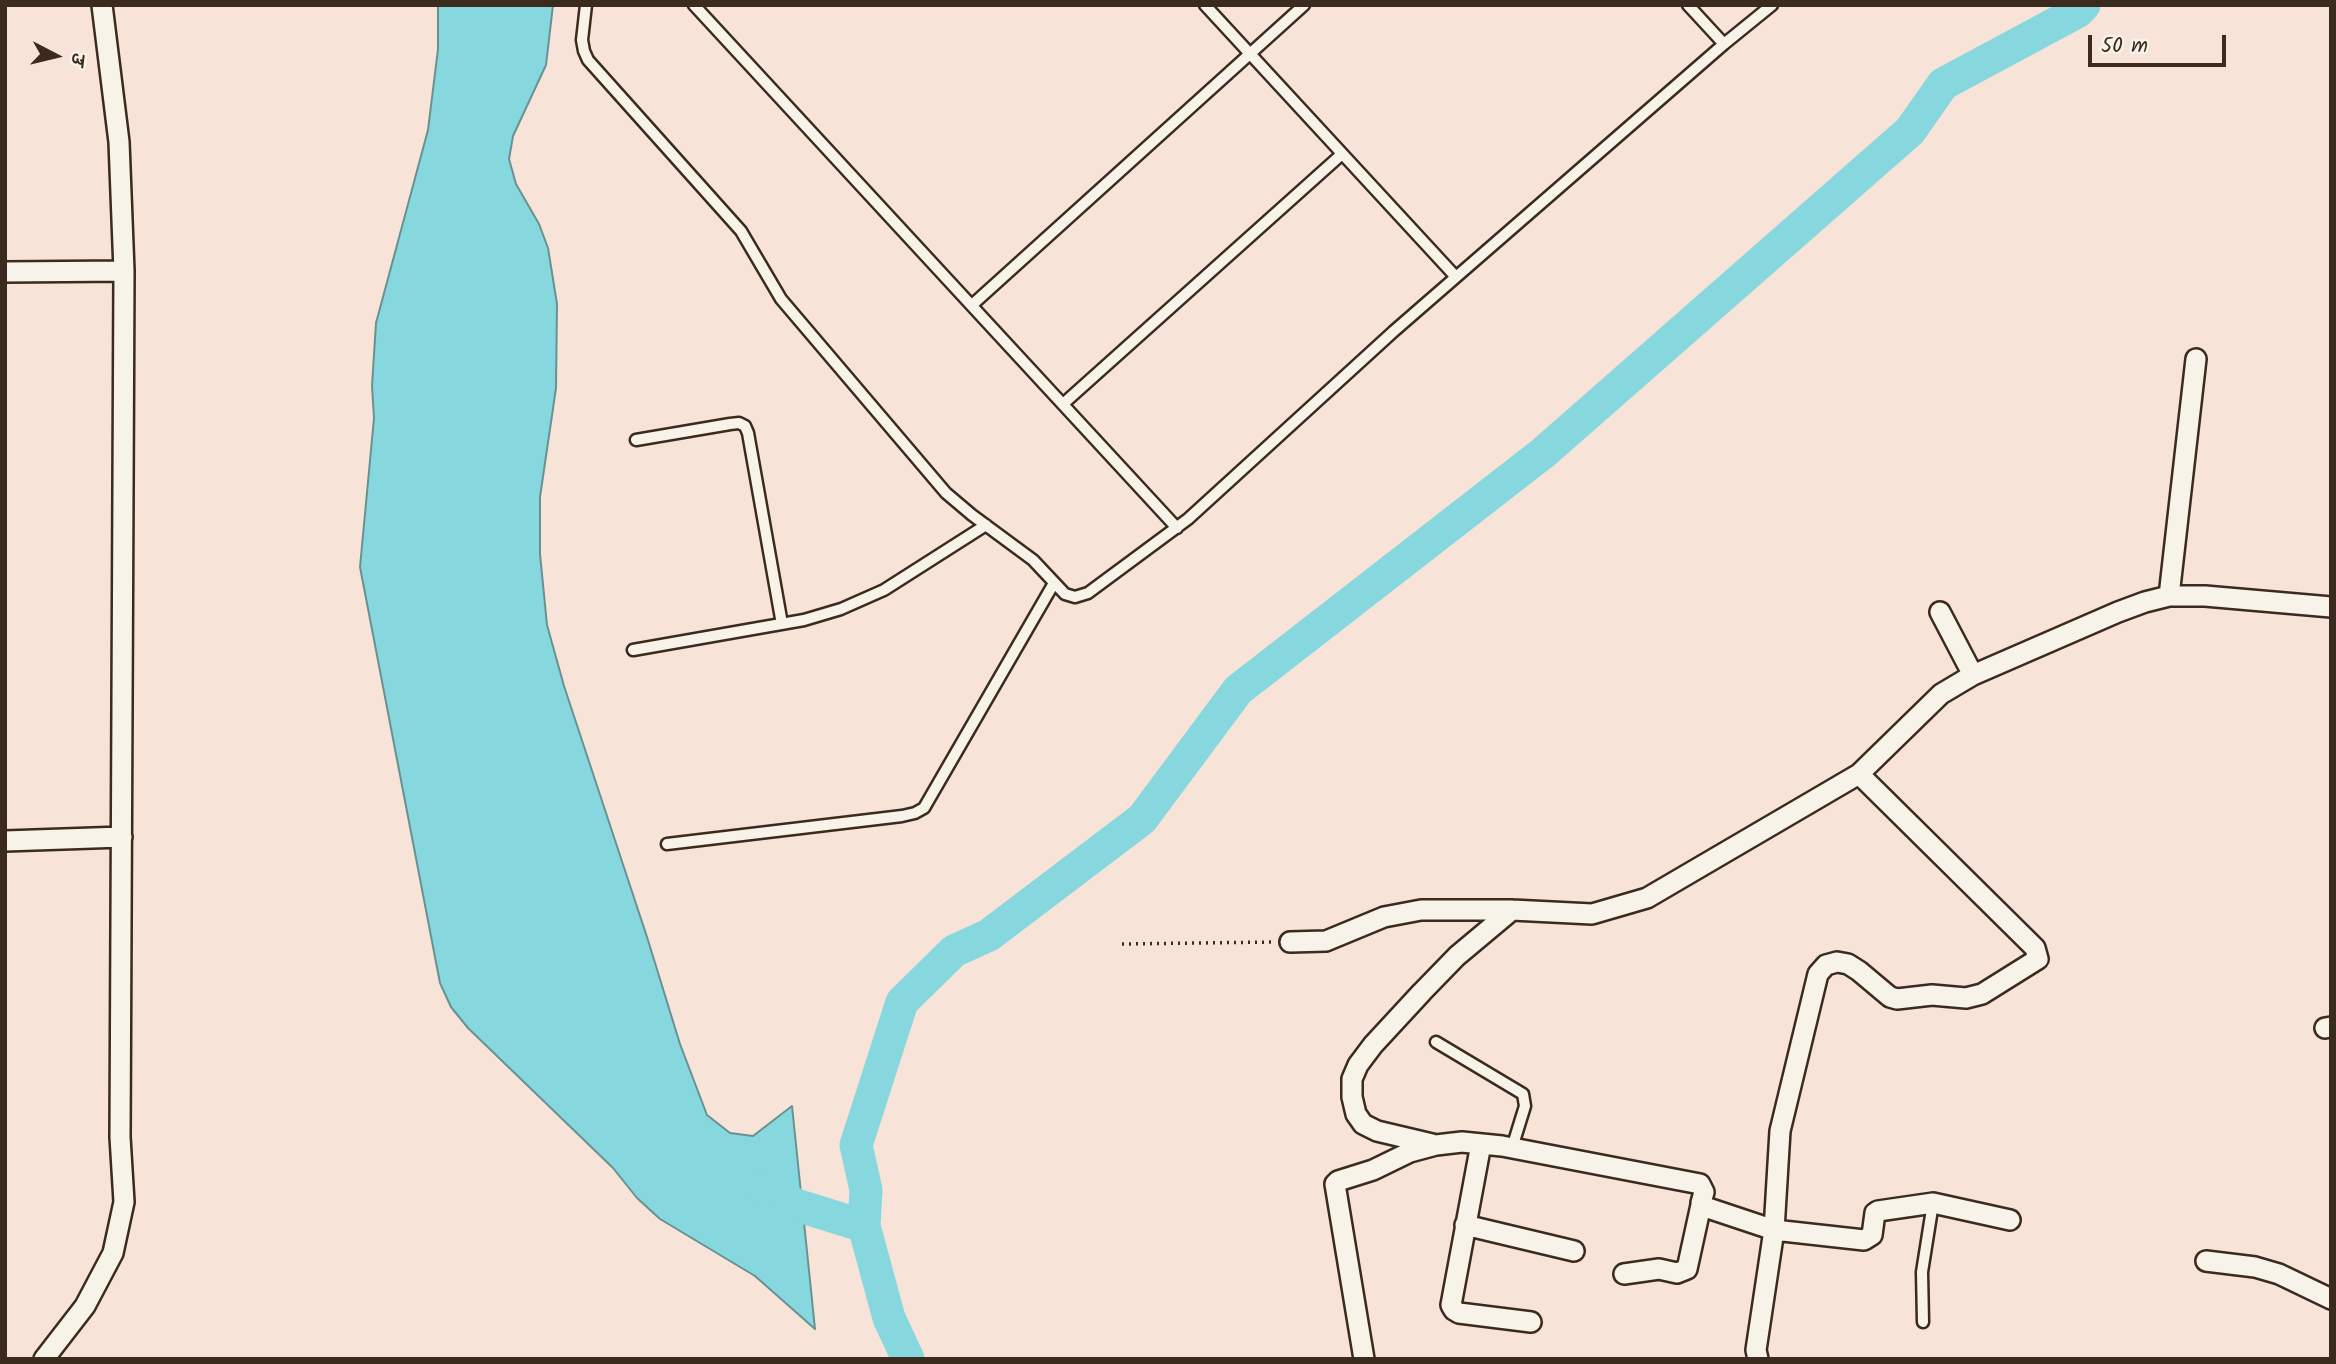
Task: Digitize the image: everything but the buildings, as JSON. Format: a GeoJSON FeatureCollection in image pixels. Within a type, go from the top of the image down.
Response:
{"type":"FeatureCollection","features":[{"type":"Feature","properties":{"kind":"street"},"geometry":{"type":"LineString","coordinates":[[44,1359],[85,1306],[113,1253],[124,1202],[120,1138],[124,271],[119,142],[102,5]]}},
{"type":"Feature","properties":{"kind":"street"},"geometry":{"type":"LineString","coordinates":[[5,272],[124,271]]}},
{"type":"Feature","properties":{"kind":"street"},"geometry":{"type":"LineString","coordinates":[[2169,596],[2196,359]]}},
{"type":"Feature","properties":{"kind":"street"},"geometry":{"type":"LineString","coordinates":[[1290,942],[1326,941],[1384,917],[1422,910],[1512,910],[1591,914],[1647,898],[1859,774],[1941,694],[1973,675],[2118,612],[2169,596],[2204,596],[2331,607]]}},
{"type":"Feature","properties":{"kind":"street"},"geometry":{"type":"LineString","coordinates":[[1940,612],[1973,675]]}},
{"type":"Feature","properties":{"kind":"street"},"geometry":{"type":"LineString","coordinates":[[1758,1359],[1756,1350],[1774,1230],[1780,1131],[1818,974],[1826,965],[1836,962],[1848,964],[1860,971],[1890,997],[1897,999],[1932,995],[1966,998],[1983,994],[2038,959],[2035,948],[1859,774]]}},
{"type":"Feature","properties":{"kind":"street"},"geometry":{"type":"LineString","coordinates":[[5,841],[122,837]]}},
{"type":"Feature","properties":{"kind":"street"},"geometry":{"type":"LineString","coordinates":[[1436,1146],[1377,1131],[1363,1124],[1356,1114],[1352,1079],[1358,1065],[1373,1045],[1422,992],[1457,956],[1512,910]]}},
{"type":"Feature","properties":{"kind":"street"},"geometry":{"type":"LineString","coordinates":[[1364,1359],[1335,1184],[1410,1152],[1462,1142],[1481,1144],[1700,1184],[1704,1192],[1687,1269],[1677,1273],[1659,1269],[1624,1274]]}},
{"type":"Feature","properties":{"kind":"street"},"geometry":{"type":"LineString","coordinates":[[1481,1144],[1452,1297],[1454,1310],[1531,1322]]}},
{"type":"Feature","properties":{"kind":"street"},"geometry":{"type":"LineString","coordinates":[[1701,1205],[1774,1230],[1864,1240],[1872,1235],[1875,1213],[1878,1211],[1933,1203],[2010,1220]]}},
{"type":"Feature","properties":{"kind":"street"},"geometry":{"type":"LineString","coordinates":[[1465,1225],[1574,1251]]}},
{"type":"Feature","properties":{"kind":"street"},"geometry":{"type":"LineString","coordinates":[[2206,1261],[2255,1267],[2279,1274],[2331,1299]]}},
{"type":"Feature","properties":{"kind":"lane"},"geometry":{"type":"LineString","coordinates":[[586,5],[582,40],[588,60],[741,231],[781,299],[946,493],[1033,561],[1069,596],[1082,597],[1177,528],[1456,277],[1772,5]]}},
{"type":"Feature","properties":{"kind":"lane"},"geometry":{"type":"LineString","coordinates":[[694,5],[1177,528]]}},
{"type":"Feature","properties":{"kind":"lane"},"geometry":{"type":"LineString","coordinates":[[1205,5],[1456,277]]}},
{"type":"Feature","properties":{"kind":"lane"},"geometry":{"type":"LineString","coordinates":[[972,305],[1304,5]]}},
{"type":"Feature","properties":{"kind":"lane"},"geometry":{"type":"LineString","coordinates":[[1688,5],[1724,44]]}},
{"type":"Feature","properties":{"kind":"lane"},"geometry":{"type":"LineString","coordinates":[[1063,404],[1342,154]]}},
{"type":"Feature","properties":{"kind":"lane"},"geometry":{"type":"LineString","coordinates":[[636,440],[730,424],[739,423],[745,426],[782,624]]}},
{"type":"Feature","properties":{"kind":"lane"},"geometry":{"type":"LineString","coordinates":[[633,650],[804,620],[841,609],[884,590],[986,525]]}},
{"type":"Feature","properties":{"kind":"lane"},"geometry":{"type":"LineString","coordinates":[[667,844],[902,816],[925,808],[1054,583]]}},
{"type":"Feature","properties":{"kind":"lane"},"geometry":{"type":"LineString","coordinates":[[1436,1042],[1523,1094],[1525,1106],[1512,1148]]}},
{"type":"Feature","properties":{"kind":"lane"},"geometry":{"type":"LineString","coordinates":[[1923,1322],[1922,1272],[1933,1203]]}},
{"type":"Feature","properties":{"kind":"path"},"geometry":{"type":"LineString","coordinates":[[1122,944],[1290,942]]}},
{"type":"Feature","properties":{"kind":"water"},"geometry":{"type":"Polygon","coordinates":[[[438,5],[553,5],[546,65],[513,136],[509,159],[516,184],[539,224],[548,248],[557,304],[556,388],[540,497],[540,554],[547,625],[564,686],[680,1044],[707,1115],[730,1133],[753,1136],[792,1106],[815,1329],[755,1276],[660,1219],[637,1198],[613,1168],[468,1028],[451,1007],[440,983],[360,567],[374,418],[372,386],[376,323],[428,130],[438,49],[438,5]]]}},
{"type":"Feature","properties":{"kind":"waterway"},"geometry":{"type":"LineString","coordinates":[[908,1359],[889,1318],[864,1226],[866,1190],[856,1145],[902,1002],[954,951],[989,935],[1142,819],[1238,690],[1543,453],[1910,131],[1943,84],[2077,12],[2084,5]]}},
{"type":"Feature","properties":{"kind":"waterway"},"geometry":{"type":"LineString","coordinates":[[763,1185],[796,1205],[864,1226]]}}]}
